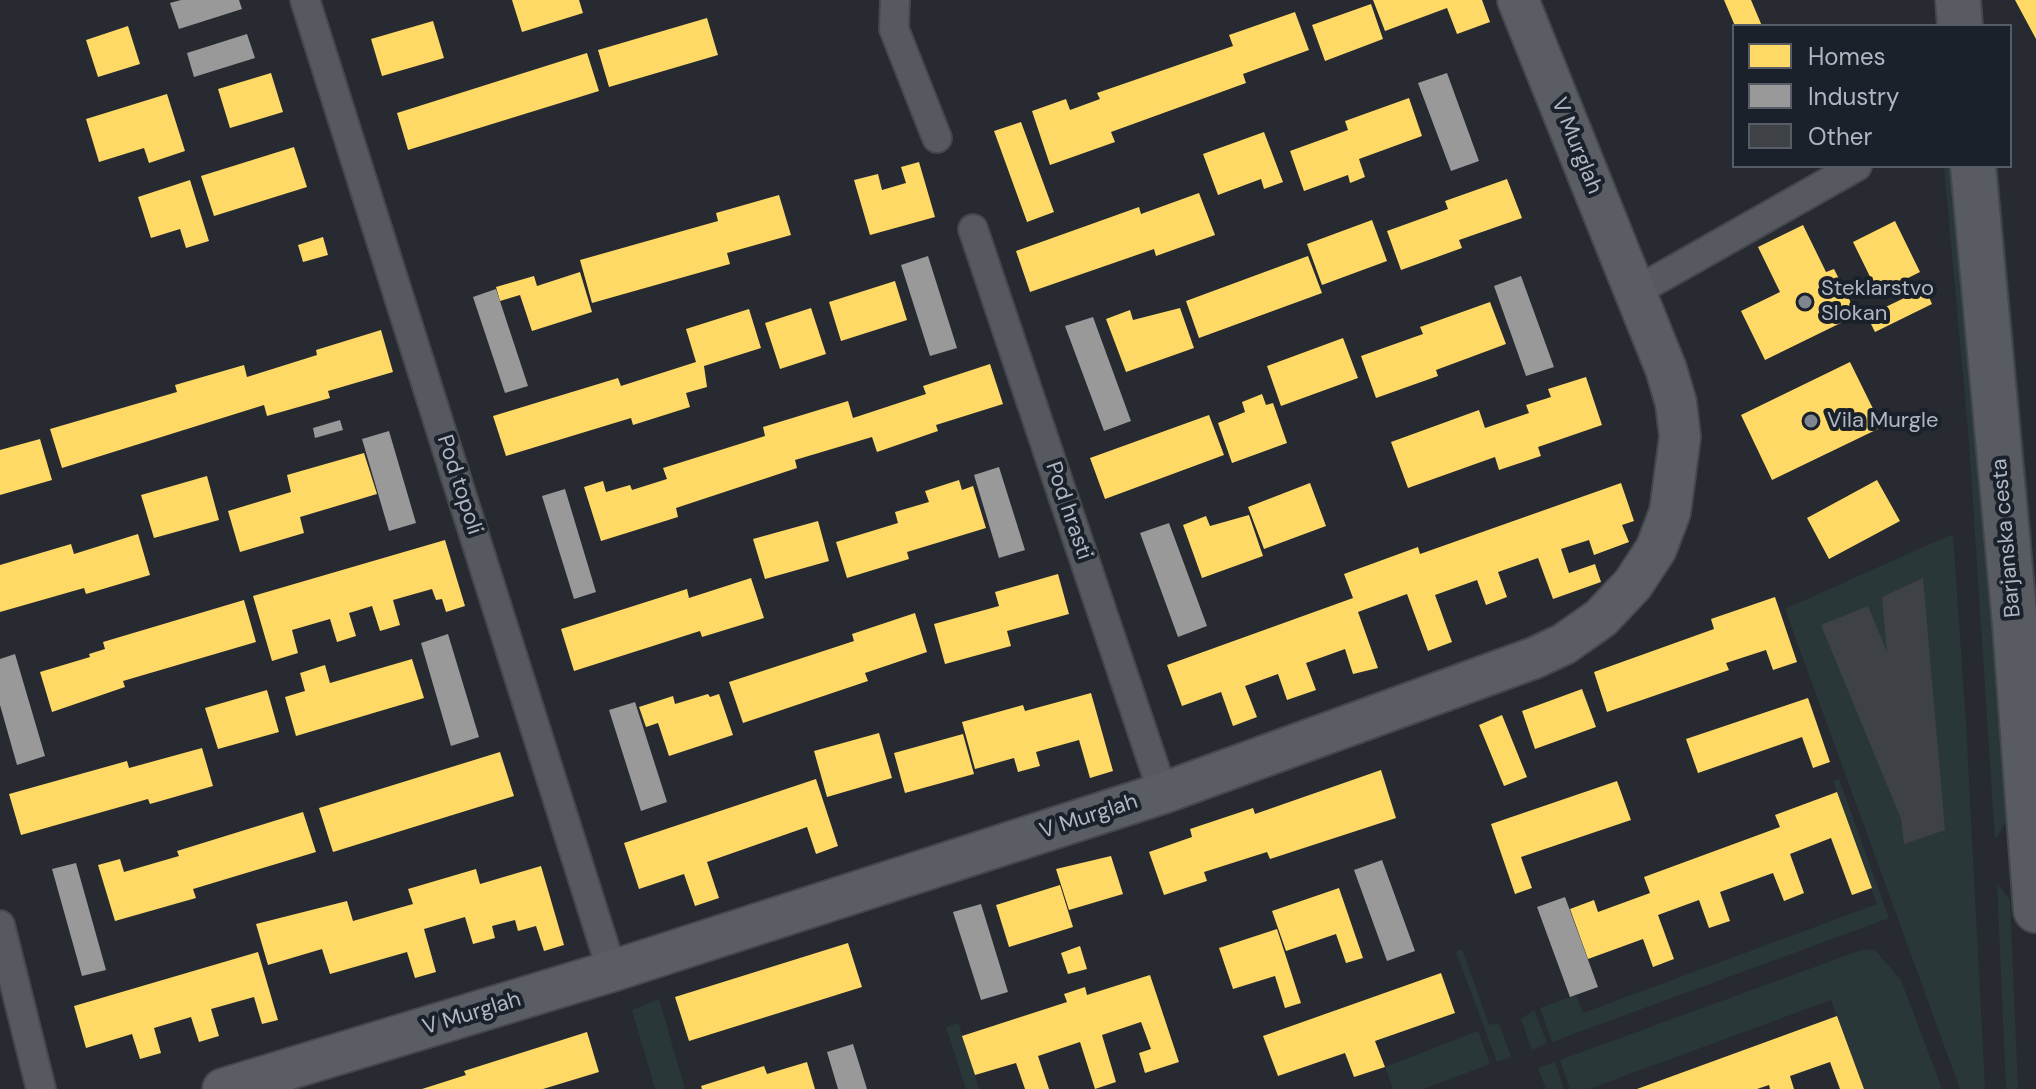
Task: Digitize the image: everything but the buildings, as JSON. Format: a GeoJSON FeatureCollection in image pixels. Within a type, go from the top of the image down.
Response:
{"type":"FeatureCollection","features":[{"type":"Feature","properties":{"kind":"main road"},"geometry":{"type":"LineString","coordinates":[[1958,0],[1960,24]]}},
{"type":"Feature","properties":{"kind":"main road","name":"Barjanska cesta"},"geometry":{"type":"LineString","coordinates":[[1973,168],[2015,624],[2036,910]]}},
{"type":"Feature","properties":{"kind":"street","name":"Pod topoli"},"geometry":{"type":"LineString","coordinates":[[305,0],[612,971]]}},
{"type":"Feature","properties":{"kind":"street"},"geometry":{"type":"LineString","coordinates":[[895,0],[894,29],[937,138]]}},
{"type":"Feature","properties":{"kind":"street","name":"V Murglah"},"geometry":{"type":"LineString","coordinates":[[223,1089],[612,971],[1163,793],[1544,653],[1564,644],[1601,618],[1633,584],[1656,549],[1670,512],[1680,437],[1666,369],[1518,0]]}},
{"type":"Feature","properties":{"kind":"street"},"geometry":{"type":"LineString","coordinates":[[1633,293],[1853,168]]}},
{"type":"Feature","properties":{"kind":"street","name":"Pod hrasti"},"geometry":{"type":"LineString","coordinates":[[973,229],[1163,793]]}},
{"type":"Feature","properties":{"kind":"street"},"geometry":{"type":"LineString","coordinates":[[0,925],[41,1089]]}},
{"type":"Feature","properties":{"kind":"shaded area"},"geometry":{"type":"Polygon","coordinates":[[[1944,168],[1958,168],[1995,648],[2006,822],[1995,840],[1969,441],[1944,168]]]}},
{"type":"Feature","properties":{"kind":"shaded area"},"geometry":{"type":"Polygon","coordinates":[[[1990,168],[1998,168],[2032,535],[2036,681],[1990,168]]]}},
{"type":"Feature","properties":{"kind":"shaded area"},"geometry":{"type":"Polygon","coordinates":[[[1953,536],[1966,724],[1985,1089],[1960,1089],[1785,609],[1953,536]]]}},
{"type":"Feature","properties":{"kind":"shaded area"},"geometry":{"type":"Polygon","coordinates":[[[1839,779],[1889,918],[1552,1042],[1540,1008],[1576,995],[1583,1013],[1877,904],[1833,781],[1839,779]]]}},
{"type":"Feature","properties":{"kind":"shaded area"},"geometry":{"type":"Polygon","coordinates":[[[1997,883],[2010,900],[2018,1089],[2006,1089],[1997,883]]]}},
{"type":"Feature","properties":{"kind":"shaded area"},"geometry":{"type":"Polygon","coordinates":[[[1462,949],[1489,1025],[1499,1023],[1511,1057],[1497,1062],[1456,952],[1462,949]]]}},
{"type":"Feature","properties":{"kind":"shaded area"},"geometry":{"type":"Polygon","coordinates":[[[1864,949],[1875,950],[1901,980],[1942,1089],[1864,1089],[1831,1000],[1589,1089],[1570,1089],[1560,1060],[1864,949]]]}},
{"type":"Feature","properties":{"kind":"shaded area"},"geometry":{"type":"Polygon","coordinates":[[[659,999],[685,1089],[655,1089],[632,1010],[659,999]]]}},
{"type":"Feature","properties":{"kind":"shaded area"},"geometry":{"type":"Polygon","coordinates":[[[1534,1010],[1547,1043],[1532,1050],[1521,1019],[1534,1010]]]}},
{"type":"Feature","properties":{"kind":"shaded area"},"geometry":{"type":"Polygon","coordinates":[[[959,1023],[979,1089],[966,1089],[946,1027],[959,1023]]]}},
{"type":"Feature","properties":{"kind":"shaded area"},"geometry":{"type":"Polygon","coordinates":[[[1478,1031],[1490,1064],[1423,1089],[1393,1089],[1385,1067],[1478,1031]]]}},
{"type":"Feature","properties":{"kind":"shaded area"},"geometry":{"type":"Polygon","coordinates":[[[1555,1062],[1564,1089],[1546,1089],[1538,1068],[1555,1062]]]}},
{"type":"Feature","properties":{"kind":"place","name":"Steklarstvo Slokan"},"geometry":{"type":"Point","coordinates":[1805,302]}},
{"type":"Feature","properties":{"kind":"place","name":"Vila Murgle"},"geometry":{"type":"Point","coordinates":[1811,421]}}]}
